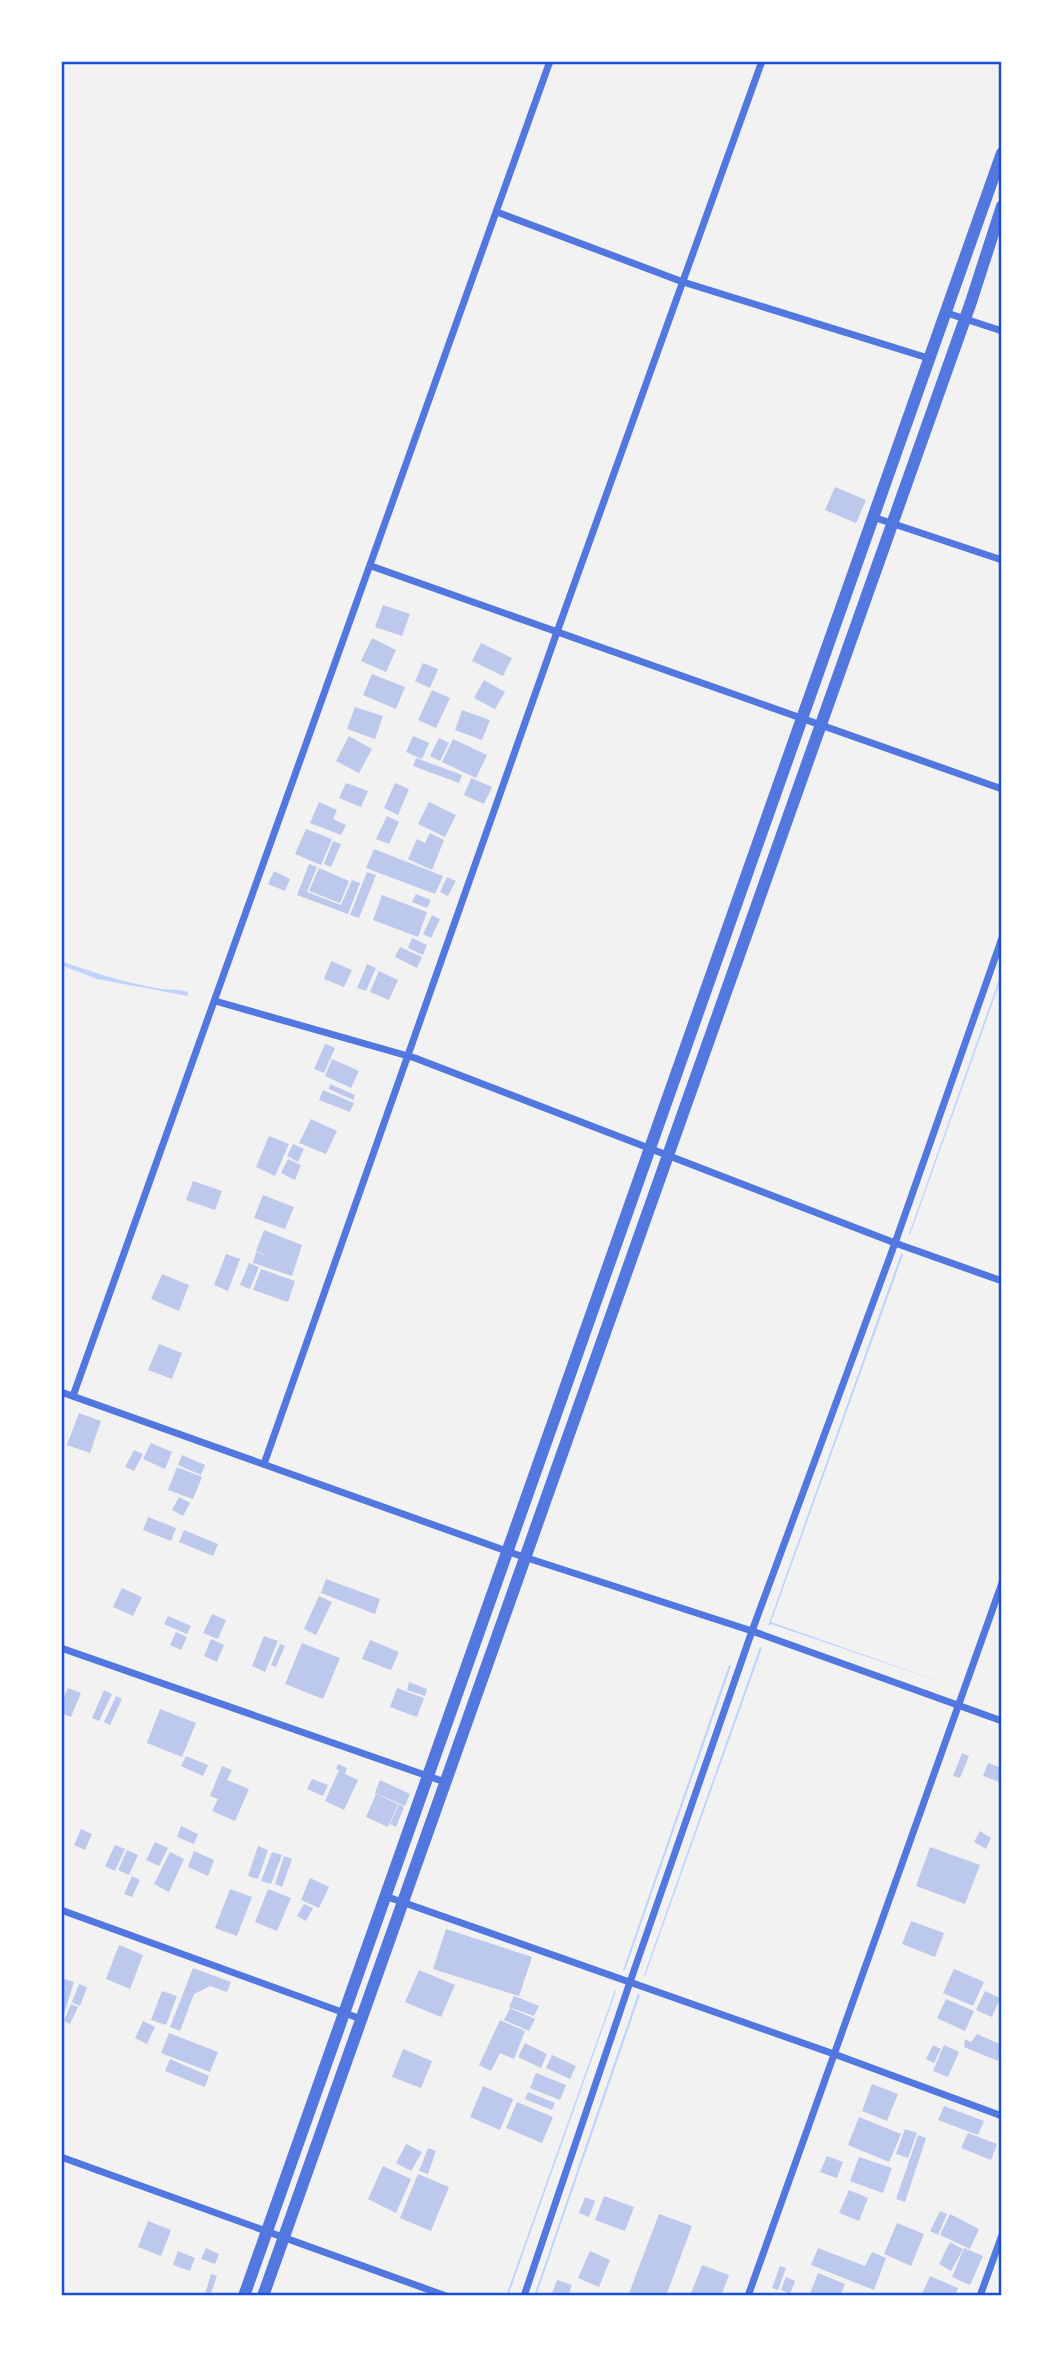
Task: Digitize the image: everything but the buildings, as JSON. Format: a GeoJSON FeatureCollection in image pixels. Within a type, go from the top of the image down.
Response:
{"type":"FeatureCollection","features":[{"type":"Feature","properties":{"kind":"street"},"geometry":{"type":"LineString","coordinates":[[74,1396],[550,61]]}},
{"type":"Feature","properties":{"kind":"street"},"geometry":{"type":"LineString","coordinates":[[264,1464],[556,632],[762,61]]}},
{"type":"Feature","properties":{"kind":"street"},"geometry":{"type":"LineString","coordinates":[[244,2296],[1002,153]]}},
{"type":"Feature","properties":{"kind":"street"},"geometry":{"type":"LineString","coordinates":[[263,2296],[965,319],[1002,206]]}},
{"type":"Feature","properties":{"kind":"street"},"geometry":{"type":"LineString","coordinates":[[497,212],[683,282],[928,358]]}},
{"type":"Feature","properties":{"kind":"street"},"geometry":{"type":"LineString","coordinates":[[944,312],[1002,331]]}},
{"type":"Feature","properties":{"kind":"street"},"geometry":{"type":"LineString","coordinates":[[872,516],[1002,560]]}},
{"type":"Feature","properties":{"kind":"street"},"geometry":{"type":"LineString","coordinates":[[372,566],[1002,789]]}},
{"type":"Feature","properties":{"kind":"street"},"geometry":{"type":"LineString","coordinates":[[524,2296],[752,1630],[895,1243],[1002,938]]}},
{"type":"Feature","properties":{"kind":"street"},"geometry":{"type":"LineString","coordinates":[[715,963],[734,970]]}},
{"type":"Feature","properties":{"kind":"street"},"geometry":{"type":"LineString","coordinates":[[215,1001],[407,1056],[895,1243],[1002,1281]]}},
{"type":"Feature","properties":{"kind":"street"},"geometry":{"type":"LineString","coordinates":[[61,1392],[525,1557],[752,1630],[1002,1721]]}},
{"type":"Feature","properties":{"kind":"street"},"geometry":{"type":"LineString","coordinates":[[748,2296],[1002,1583]]}},
{"type":"Feature","properties":{"kind":"street"},"geometry":{"type":"LineString","coordinates":[[61,1648],[445,1782]]}},
{"type":"Feature","properties":{"kind":"street"},"geometry":{"type":"LineString","coordinates":[[385,1896],[1002,2116]]}},
{"type":"Feature","properties":{"kind":"street"},"geometry":{"type":"LineString","coordinates":[[61,1910],[361,2020]]}},
{"type":"Feature","properties":{"kind":"street"},"geometry":{"type":"LineString","coordinates":[[61,2157],[446,2296]]}},
{"type":"Feature","properties":{"kind":"street"},"geometry":{"type":"LineString","coordinates":[[980,2296],[1002,2235]]}},
{"type":"Feature","properties":{"kind":"water"},"geometry":{"type":"Polygon","coordinates":[[[61,961],[136,984],[185,991],[188,996],[97,979],[61,965],[61,961]]]}},
{"type":"Feature","properties":{"kind":"water"},"geometry":{"type":"Polygon","coordinates":[[[1002,971],[1002,976],[910,1235],[909,1234],[1002,971]]]}},
{"type":"Feature","properties":{"kind":"water"},"geometry":{"type":"Polygon","coordinates":[[[901,1254],[903,1255],[771,1622],[950,1685],[771,1624],[768,1626],[901,1254]]]}},
{"type":"Feature","properties":{"kind":"water"},"geometry":{"type":"Polygon","coordinates":[[[760,1647],[762,1648],[645,1976],[644,1975],[760,1647]]]}},
{"type":"Feature","properties":{"kind":"water"},"geometry":{"type":"Polygon","coordinates":[[[729,1665],[731,1666],[623,1970],[729,1665]]]}},
{"type":"Feature","properties":{"kind":"water"},"geometry":{"type":"Polygon","coordinates":[[[615,1990],[508,2296],[506,2296],[615,1990]]]}},
{"type":"Feature","properties":{"kind":"water"},"geometry":{"type":"Polygon","coordinates":[[[638,1994],[640,1995],[534,2296],[638,1994]]]}}]}
